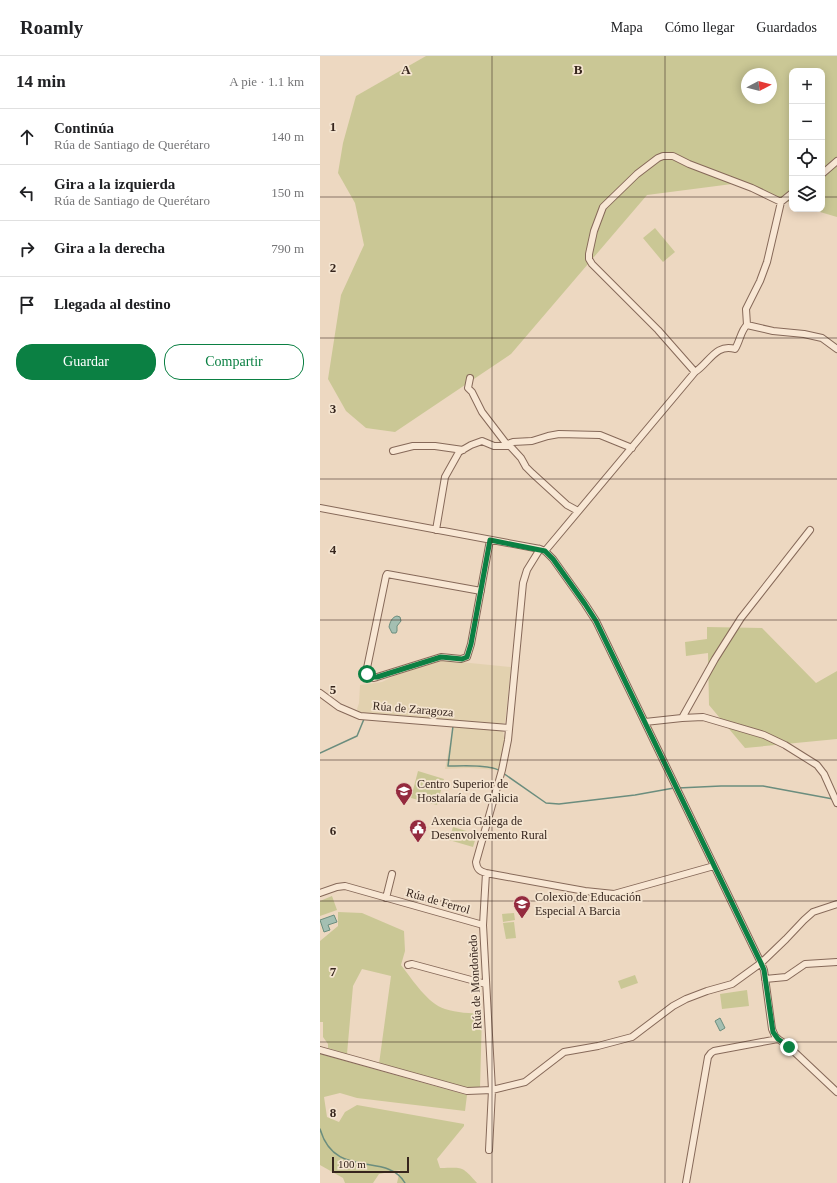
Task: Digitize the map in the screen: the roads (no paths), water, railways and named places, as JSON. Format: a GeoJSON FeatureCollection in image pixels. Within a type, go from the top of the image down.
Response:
{"type":"FeatureCollection","features":[{"type":"Feature","properties":{"kind":"street"},"geometry":{"type":"LineString","coordinates":[[695,372],[658,330],[592,264],[589,259],[594,231],[603,207],[637,174],[658,158],[663,156],[674,156],[711,173],[752,188],[781,202]]}},
{"type":"Feature","properties":{"kind":"street"},"geometry":{"type":"LineString","coordinates":[[825,172],[837,162]]}},
{"type":"Feature","properties":{"kind":"street"},"geometry":{"type":"LineString","coordinates":[[714,866],[614,894],[584,891],[486,873],[478,869],[476,862],[506,752],[510,728],[523,583],[527,570],[542,550],[578,511],[695,372],[703,367],[717,352],[724,348],[730,347],[736,349],[744,328],[747,325],[746,309],[762,275],[781,202],[789,195]]}},
{"type":"Feature","properties":{"kind":"street"},"geometry":{"type":"LineString","coordinates":[[747,325],[773,331],[804,334],[822,338],[837,349]]}},
{"type":"Feature","properties":{"kind":"street"},"geometry":{"type":"LineString","coordinates":[[470,378],[468,388],[472,392],[482,412],[505,442],[521,458],[529,470],[567,505],[578,511]]}},
{"type":"Feature","properties":{"kind":"street"},"geometry":{"type":"LineString","coordinates":[[510,446],[510,443],[513,442],[532,441],[559,434],[600,435],[632,448]]}},
{"type":"Feature","properties":{"kind":"street"},"geometry":{"type":"LineString","coordinates":[[436,530],[445,477],[459,452],[482,441],[494,446],[510,446]]}},
{"type":"Feature","properties":{"kind":"street"},"geometry":{"type":"LineString","coordinates":[[393,451],[413,446],[435,446],[463,450]]}},
{"type":"Feature","properties":{"kind":"street"},"geometry":{"type":"LineString","coordinates":[[320,508],[542,550],[553,559],[591,613],[761,963],[765,979],[772,1029],[775,1036],[786,1044],[837,1092]]}},
{"type":"Feature","properties":{"kind":"street"},"geometry":{"type":"LineString","coordinates":[[682,718],[715,659],[741,618],[810,530]]}},
{"type":"Feature","properties":{"kind":"street"},"geometry":{"type":"LineString","coordinates":[[481,591],[387,574],[367,674],[371,677],[377,677],[441,657],[465,658],[469,653],[481,591],[490,540]]}},
{"type":"Feature","properties":{"kind":"street","name":"Rúa de Zaragoza"},"geometry":{"type":"LineString","coordinates":[[320,693],[339,707],[360,716],[510,728]]}},
{"type":"Feature","properties":{"kind":"street"},"geometry":{"type":"LineString","coordinates":[[645,722],[703,717],[764,735],[785,745],[817,765],[824,774],[837,803]]}},
{"type":"Feature","properties":{"kind":"street","name":"Rúa de Mondoñedo"},"geometry":{"type":"LineString","coordinates":[[486,873],[483,925],[492,1090],[489,1150]]}},
{"type":"Feature","properties":{"kind":"street","name":"Rúa de Ferrol"},"geometry":{"type":"LineString","coordinates":[[386,898],[392,874]]}},
{"type":"Feature","properties":{"kind":"street","name":"Rúa de Ferrol"},"geometry":{"type":"LineString","coordinates":[[320,893],[344,886],[483,925]]}},
{"type":"Feature","properties":{"kind":"street"},"geometry":{"type":"LineString","coordinates":[[320,1050],[467,1091],[492,1090],[525,1082],[564,1052],[598,1046],[632,1037],[673,1006],[686,999],[732,984],[761,963],[813,912],[837,904]]}},
{"type":"Feature","properties":{"kind":"street"},"geometry":{"type":"LineString","coordinates":[[765,979],[786,977],[804,964],[837,962]]}},
{"type":"Feature","properties":{"kind":"street"},"geometry":{"type":"LineString","coordinates":[[408,965],[412,964],[486,984]]}},
{"type":"Feature","properties":{"kind":"street"},"geometry":{"type":"LineString","coordinates":[[686,1183],[704,1077],[710,1053],[778,1039]]}},
{"type":"Feature","properties":{"kind":"waterway"},"geometry":{"type":"LineString","coordinates":[[320,753],[357,736],[364,719]]}},
{"type":"Feature","properties":{"kind":"waterway"},"geometry":{"type":"LineString","coordinates":[[453,726],[448,766],[483,766],[500,771]]}},
{"type":"Feature","properties":{"kind":"waterway"},"geometry":{"type":"LineString","coordinates":[[503,773],[546,803],[559,804],[635,795],[674,788]]}},
{"type":"Feature","properties":{"kind":"waterway"},"geometry":{"type":"LineString","coordinates":[[678,788],[763,786],[833,799]]}},
{"type":"Feature","properties":{"kind":"waterway"},"geometry":{"type":"LineString","coordinates":[[320,1129],[327,1145],[337,1155],[361,1164],[386,1168],[397,1174],[405,1183]]}},
{"type":"Feature","properties":{"kind":"place","name":"Centro Superior de Hostalaría de Galicia"},"geometry":{"type":"Point","coordinates":[404,806]}},
{"type":"Feature","properties":{"kind":"place","name":"Axencia Galega de Desenvolvemento Rural"},"geometry":{"type":"Point","coordinates":[418,843]}},
{"type":"Feature","properties":{"kind":"place","name":"Colexio de Educación Especial A Barcia"},"geometry":{"type":"Point","coordinates":[522,919]}}]}
